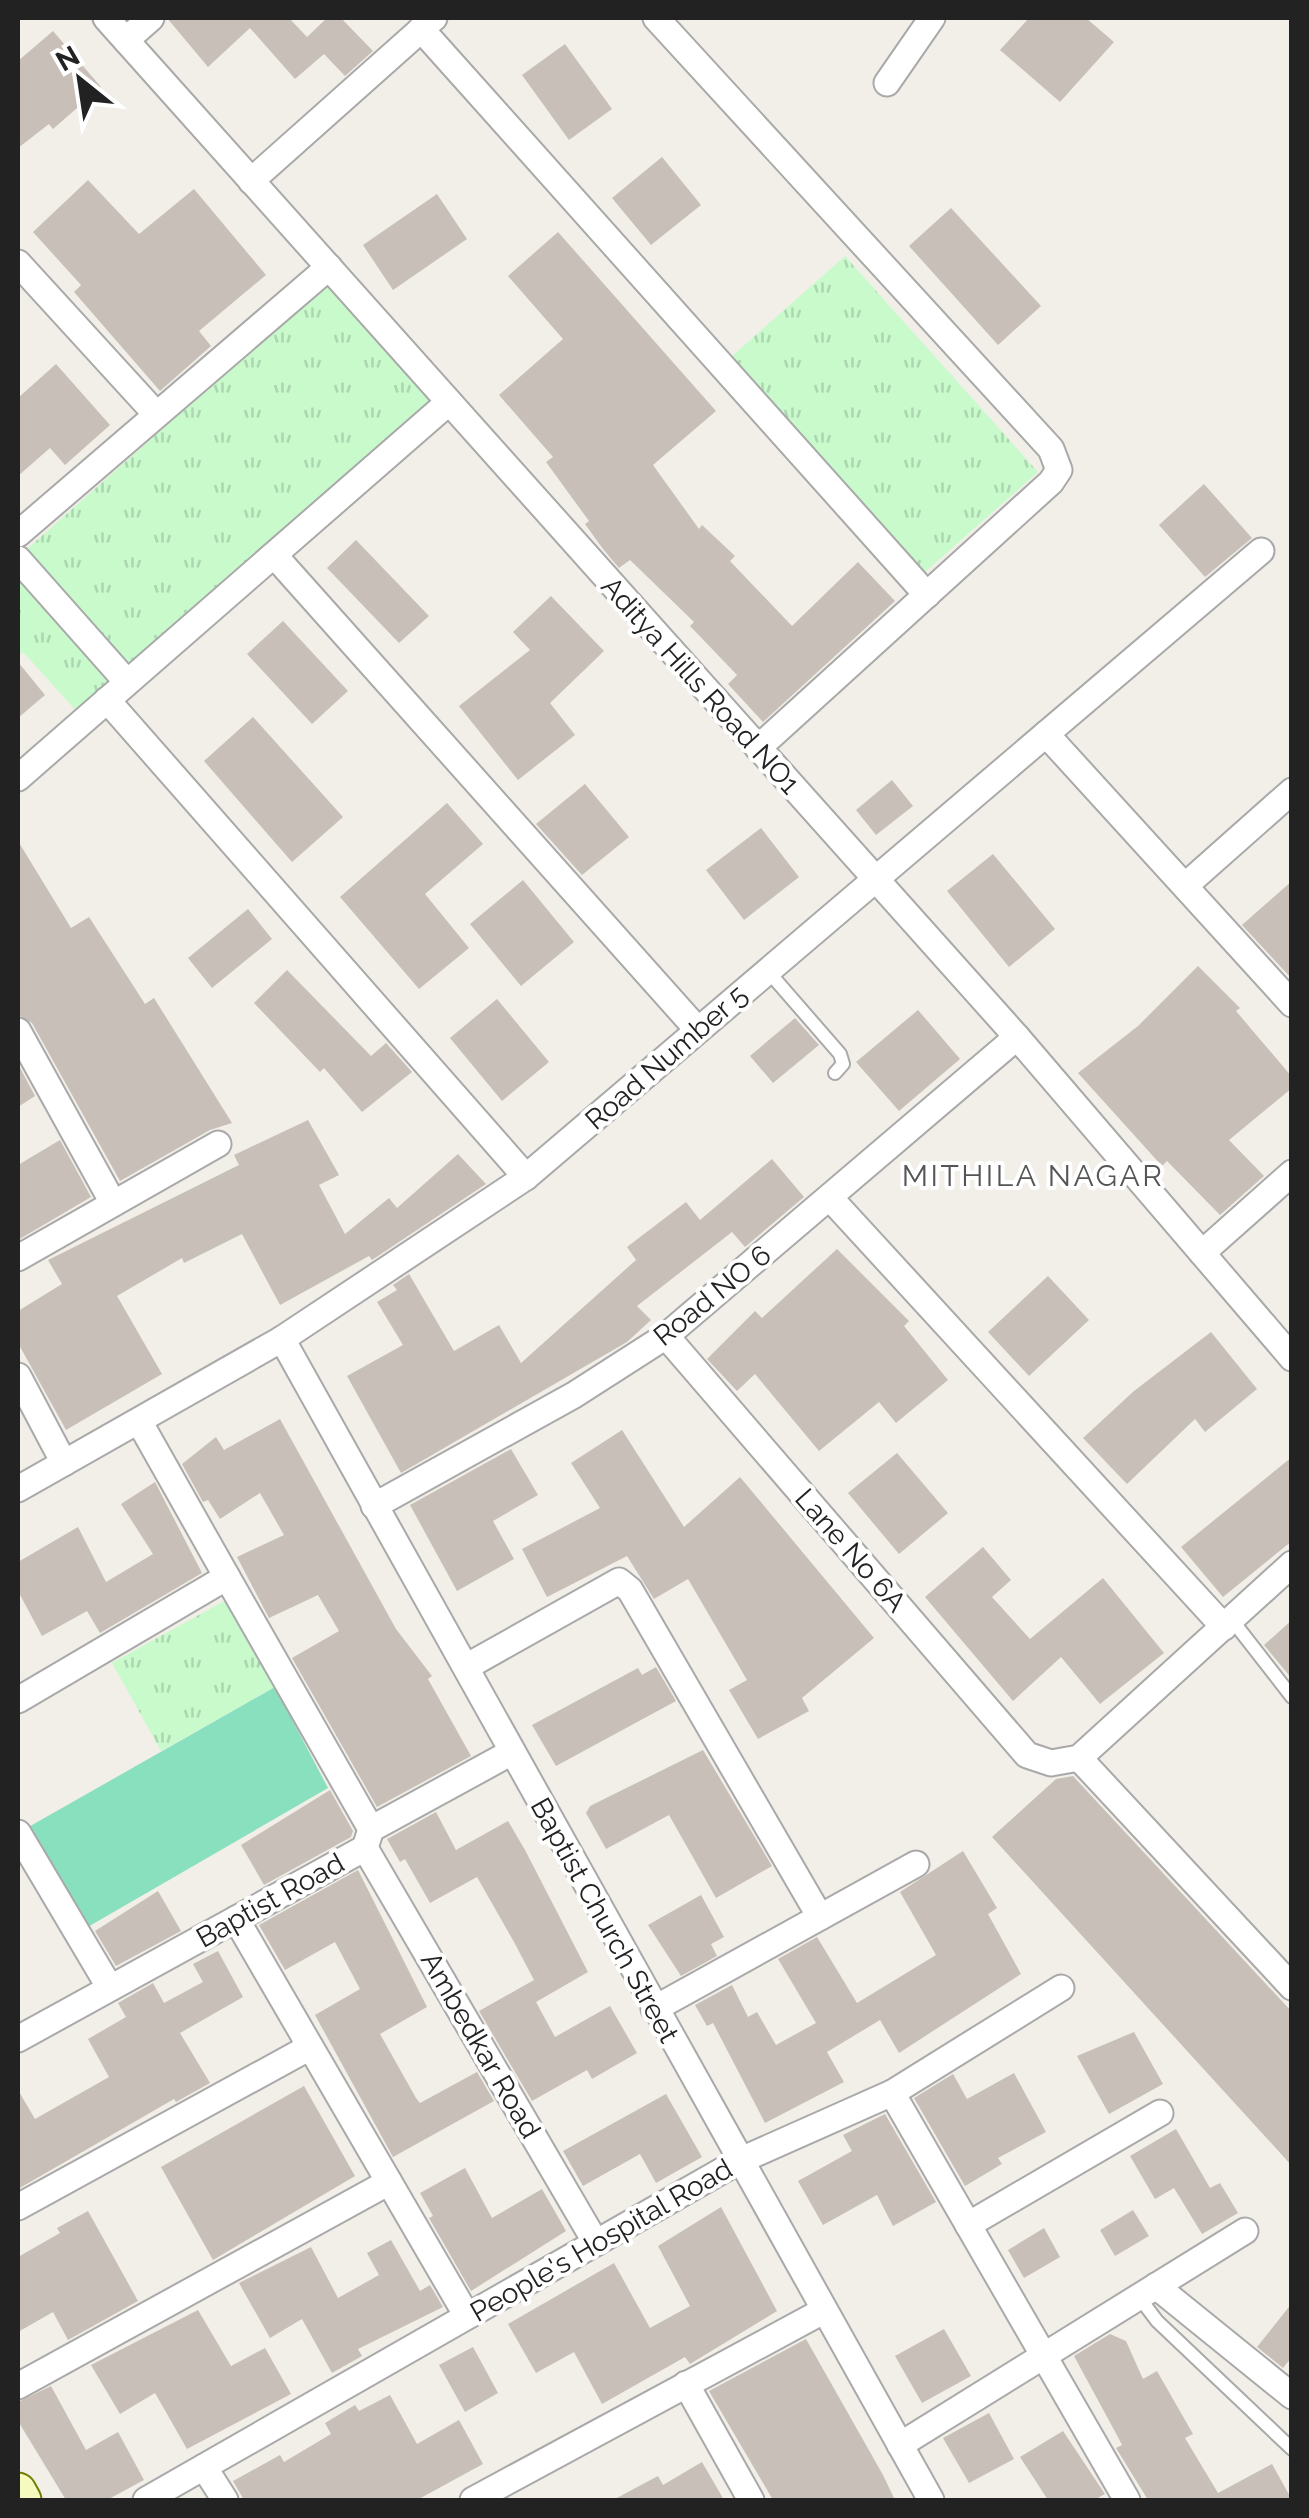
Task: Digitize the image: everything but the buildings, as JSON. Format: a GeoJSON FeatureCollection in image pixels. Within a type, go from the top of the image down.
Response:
{"type":"FeatureCollection","features":[{"type":"Feature","properties":{"kind":"main road"},"geometry":{"type":"LineString","coordinates":[[18,2491],[23,2500]]}},
{"type":"Feature","properties":{"kind":"street","name":"Aditya Hills Road NO1"},"geometry":{"type":"LineString","coordinates":[[106,18],[1016,1037],[1292,1358]]}},
{"type":"Feature","properties":{"kind":"street"},"geometry":{"type":"LineString","coordinates":[[126,40],[151,18]]}},
{"type":"Feature","properties":{"kind":"street"},"geometry":{"type":"LineString","coordinates":[[656,18],[1057,458],[1059,470],[1051,482],[758,748]]}},
{"type":"Feature","properties":{"kind":"street"},"geometry":{"type":"LineString","coordinates":[[887,84],[932,18]]}},
{"type":"Feature","properties":{"kind":"street"},"geometry":{"type":"LineString","coordinates":[[251,181],[428,23],[927,595]]}},
{"type":"Feature","properties":{"kind":"street"},"geometry":{"type":"LineString","coordinates":[[18,262],[156,414]]}},
{"type":"Feature","properties":{"kind":"street"},"geometry":{"type":"LineString","coordinates":[[18,534],[328,268]]}},
{"type":"Feature","properties":{"kind":"street"},"geometry":{"type":"LineString","coordinates":[[18,778],[449,402]]}},
{"type":"Feature","properties":{"kind":"street","name":"Road Number 5"},"geometry":{"type":"LineString","coordinates":[[18,1489],[282,1339],[526,1177],[1261,551]]}},
{"type":"Feature","properties":{"kind":"street"},"geometry":{"type":"LineString","coordinates":[[274,555],[697,1029]]}},
{"type":"Feature","properties":{"kind":"street"},"geometry":{"type":"LineString","coordinates":[[18,559],[127,682]]}},
{"type":"Feature","properties":{"kind":"street"},"geometry":{"type":"LineString","coordinates":[[107,700],[526,1177]]}},
{"type":"Feature","properties":{"kind":"street"},"geometry":{"type":"LineString","coordinates":[[1046,734],[1292,1004]]}},
{"type":"Feature","properties":{"kind":"street"},"geometry":{"type":"LineString","coordinates":[[1186,885],[1292,791]]}},
{"type":"Feature","properties":{"kind":"street"},"geometry":{"type":"LineString","coordinates":[[18,1031],[113,1203]]}},
{"type":"Feature","properties":{"kind":"street","name":"Road NO 6"},"geometry":{"type":"LineString","coordinates":[[374,1506],[574,1395],[666,1336],[831,1199],[1016,1037]]}},
{"type":"Feature","properties":{"kind":"street"},"geometry":{"type":"LineString","coordinates":[[18,1258],[218,1144]]}},
{"type":"Feature","properties":{"kind":"street"},"geometry":{"type":"LineString","coordinates":[[1202,1252],[1292,1173]]}},
{"type":"Feature","properties":{"kind":"street"},"geometry":{"type":"LineString","coordinates":[[831,1199],[1228,1624]]}},
{"type":"Feature","properties":{"kind":"street","name":"Lane No 6A"},"geometry":{"type":"LineString","coordinates":[[666,1336],[1027,1755],[1038,1761],[1079,1758]]}},
{"type":"Feature","properties":{"kind":"street","name":"Baptist Church Street"},"geometry":{"type":"LineString","coordinates":[[282,1339],[931,2500]]}},
{"type":"Feature","properties":{"kind":"street"},"geometry":{"type":"LineString","coordinates":[[18,1376],[64,1463]]}},
{"type":"Feature","properties":{"kind":"street","name":"Ambedkar Road"},"geometry":{"type":"LineString","coordinates":[[140,1423],[596,2243]]}},
{"type":"Feature","properties":{"kind":"street"},"geometry":{"type":"LineString","coordinates":[[1292,1564],[1079,1758],[1292,1987]]}},
{"type":"Feature","properties":{"kind":"street"},"geometry":{"type":"LineString","coordinates":[[18,1700],[227,1578]]}},
{"type":"Feature","properties":{"kind":"street"},"geometry":{"type":"LineString","coordinates":[[466,1667],[619,1581],[630,1590],[820,1917]]}},
{"type":"Feature","properties":{"kind":"street","name":"Baptist Road"},"geometry":{"type":"LineString","coordinates":[[18,2040],[236,1919],[512,1752]]}},
{"type":"Feature","properties":{"kind":"street"},"geometry":{"type":"LineString","coordinates":[[18,1833],[110,1988]]}},
{"type":"Feature","properties":{"kind":"street"},"geometry":{"type":"LineString","coordinates":[[654,2009],[916,1864]]}},
{"type":"Feature","properties":{"kind":"street"},"geometry":{"type":"LineString","coordinates":[[236,1919],[467,2316]]}},
{"type":"Feature","properties":{"kind":"street","name":"People's Hospital Road"},"geometry":{"type":"LineString","coordinates":[[146,2500],[739,2162],[892,2093],[1061,1988]]}},
{"type":"Feature","properties":{"kind":"street"},"geometry":{"type":"LineString","coordinates":[[18,2207],[310,2047]]}},
{"type":"Feature","properties":{"kind":"street"},"geometry":{"type":"LineString","coordinates":[[892,2093],[1127,2500]]}},
{"type":"Feature","properties":{"kind":"street"},"geometry":{"type":"LineString","coordinates":[[968,2225],[1160,2112]]}},
{"type":"Feature","properties":{"kind":"street"},"geometry":{"type":"LineString","coordinates":[[18,2386],[389,2182]]}},
{"type":"Feature","properties":{"kind":"street"},"geometry":{"type":"LineString","coordinates":[[900,2445],[1245,2231]]}},
{"type":"Feature","properties":{"kind":"street"},"geometry":{"type":"LineString","coordinates":[[1147,2292],[1292,2396]]}},
{"type":"Feature","properties":{"kind":"street"},"geometry":{"type":"LineString","coordinates":[[472,2500],[824,2311]]}},
{"type":"Feature","properties":{"kind":"street"},"geometry":{"type":"LineString","coordinates":[[686,2384],[751,2500]]}},
{"type":"Feature","properties":{"kind":"street"},"geometry":{"type":"LineString","coordinates":[[204,2467],[225,2500]]}},
{"type":"Feature","properties":{"kind":"lane"},"geometry":{"type":"LineString","coordinates":[[767,970],[840,1054],[843,1064],[835,1073]]}},
{"type":"Feature","properties":{"kind":"lane"},"geometry":{"type":"LineString","coordinates":[[1228,1624],[1292,1697]]}},
{"type":"Feature","properties":{"kind":"lane"},"geometry":{"type":"LineString","coordinates":[[1147,2292],[1157,2322],[1292,2448]]}},
{"type":"Feature","properties":{"kind":"green space"},"geometry":{"type":"Polygon","coordinates":[[[845,256],[1038,472],[924,573],[731,357],[845,256]]]}},
{"type":"Feature","properties":{"kind":"green space"},"geometry":{"type":"Polygon","coordinates":[[[326,284],[433,404],[80,715],[23,652],[18,656],[18,557],[326,284]]]}},
{"type":"Feature","properties":{"kind":"green space"},"geometry":{"type":"Polygon","coordinates":[[[226,1600],[275,1687],[161,1751],[112,1663],[226,1600]]]}},
{"type":"Feature","properties":{"kind":"green space"},"geometry":{"type":"Polygon","coordinates":[[[275,1687],[328,1788],[86,1928],[25,1829],[275,1687]]]}},
{"type":"Feature","properties":{"kind":"district","name":"MITHILA NAGAR"},"geometry":{"type":"Point","coordinates":[1033,1176]}}]}
